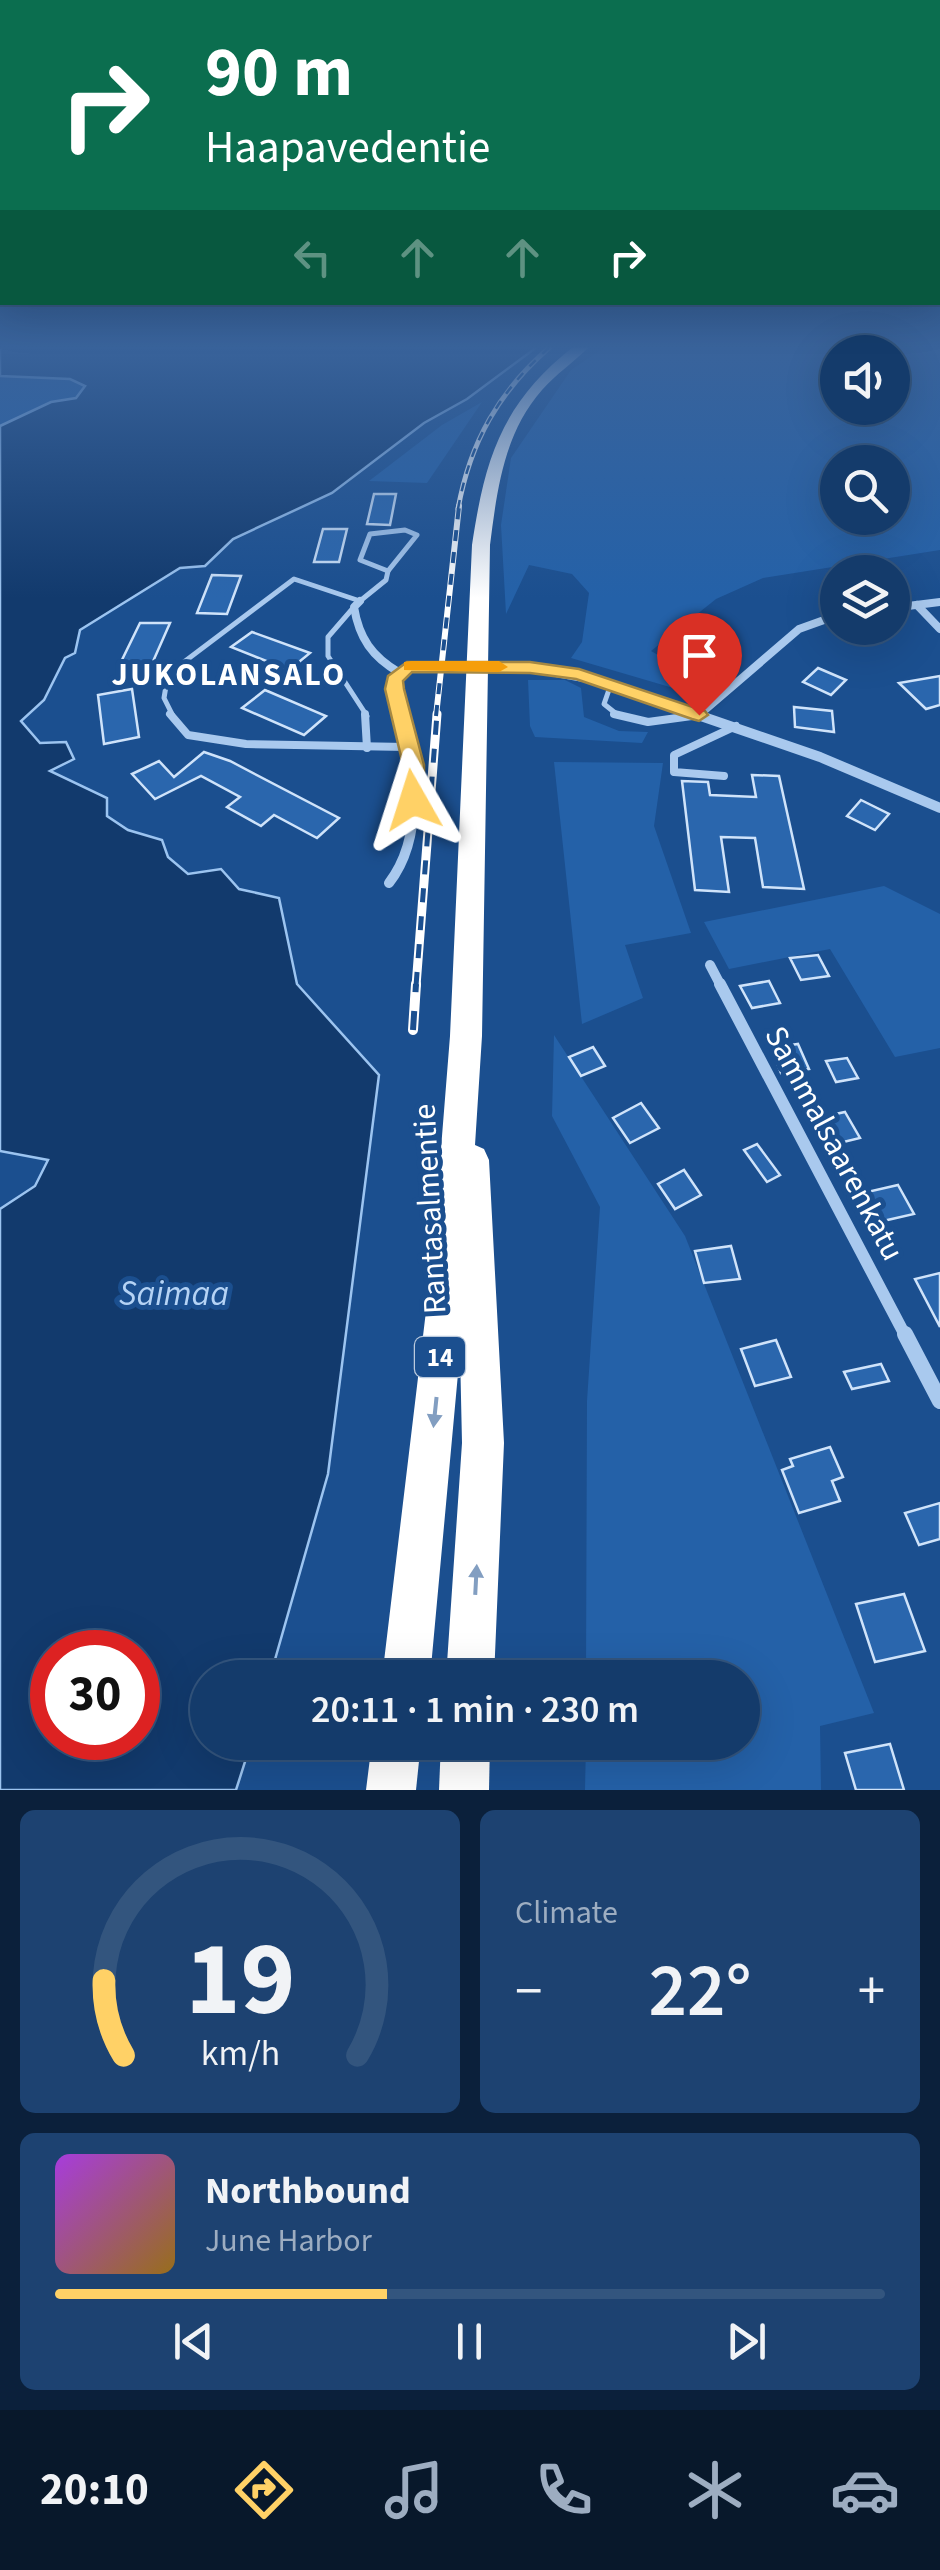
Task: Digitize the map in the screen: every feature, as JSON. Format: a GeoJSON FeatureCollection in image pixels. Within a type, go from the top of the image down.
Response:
{"type":"FeatureCollection","features":[{"type":"Feature","properties":{"kind":"highway","name":"Rantasalmentie"},"geometry":{"type":"LineString","coordinates":[[408,1660],[450,1261],[466,1036],[481,545],[489,481],[495,456],[508,431]]}},
{"type":"Feature","properties":{"kind":"highway","name":"Rantasalmentie"},"geometry":{"type":"LineString","coordinates":[[466,1036],[484,1443],[471,1660]]}},
{"type":"Feature","properties":{"kind":"highway","name":"Rantasalmentie"},"geometry":{"type":"LineString","coordinates":[[416,1596],[419,1660]]}},
{"type":"Feature","properties":{"kind":"highway"},"geometry":{"type":"LineString","coordinates":[[391,1790],[395,1760]]}},
{"type":"Feature","properties":{"kind":"highway"},"geometry":{"type":"LineString","coordinates":[[409,1790],[412,1760]]}},
{"type":"Feature","properties":{"kind":"highway"},"geometry":{"type":"LineString","coordinates":[[464,1790],[465,1760]]}},
{"type":"Feature","properties":{"kind":"street"},"geometry":{"type":"LineString","coordinates":[[910,606],[940,602]]}},
{"type":"Feature","properties":{"kind":"street"},"geometry":{"type":"LineString","coordinates":[[357,604],[361,641],[400,673]]}},
{"type":"Feature","properties":{"kind":"street"},"geometry":{"type":"LineString","coordinates":[[916,605],[940,629]]}},
{"type":"Feature","properties":{"kind":"street"},"geometry":{"type":"LineString","coordinates":[[699,715],[799,629],[820,622]]}},
{"type":"Feature","properties":{"kind":"street"},"geometry":{"type":"LineString","coordinates":[[389,883],[406,861],[414,783],[414,765],[406,747],[394,680],[419,664],[579,674],[835,760],[940,808]]}},
{"type":"Feature","properties":{"kind":"street","name":"Sammalsaarenkatu"},"geometry":{"type":"LineString","coordinates":[[710,964],[940,1401]]}},
{"type":"Feature","properties":{"kind":"lane"},"geometry":{"type":"LineString","coordinates":[[367,748],[368,718],[328,656],[328,636],[386,580],[388,571],[417,535],[388,529],[370,534],[360,560],[388,571]]}},
{"type":"Feature","properties":{"kind":"lane"},"geometry":{"type":"LineString","coordinates":[[357,604],[294,579],[168,674],[164,698],[175,722],[188,735],[246,744],[406,747]]}},
{"type":"Feature","properties":{"kind":"lane"},"geometry":{"type":"LineString","coordinates":[[611,684],[604,704],[614,715],[654,722],[699,715]]}},
{"type":"Feature","properties":{"kind":"lane"},"geometry":{"type":"LineString","coordinates":[[724,776],[674,772],[674,755],[737,726]]}},
{"type":"Feature","properties":{"kind":"shaded area"},"geometry":{"type":"Polygon","coordinates":[[[435,431],[463,431],[427,483],[369,481],[435,431]]]}},
{"type":"Feature","properties":{"kind":"shaded area"},"geometry":{"type":"Polygon","coordinates":[[[530,431],[940,431],[940,550],[908,555],[820,555],[820,569],[763,578],[716,599],[651,651],[709,684],[697,695],[571,658],[582,642],[589,593],[572,574],[529,565],[506,614],[501,525],[511,458],[530,431]]]}},
{"type":"Feature","properties":{"kind":"shaded area"},"geometry":{"type":"Polygon","coordinates":[[[528,680],[565,680],[581,688],[584,717],[619,731],[648,732],[642,743],[535,737],[530,726],[528,680]]]}},
{"type":"Feature","properties":{"kind":"shaded area"},"geometry":{"type":"Polygon","coordinates":[[[554,762],[663,763],[654,826],[691,933],[625,945],[643,998],[582,1024],[554,762]]]}},
{"type":"Feature","properties":{"kind":"shaded area"},"geometry":{"type":"Polygon","coordinates":[[[884,886],[940,914],[940,1048],[895,1057],[830,949],[729,969],[704,922],[884,886]]]}},
{"type":"Feature","properties":{"kind":"shaded area"},"geometry":{"type":"Polygon","coordinates":[[[554,1035],[685,1236],[874,1713],[820,1726],[821,1790],[585,1790],[586,1760],[760,1760],[760,1660],[586,1660],[587,1401],[600,1207],[552,1116],[554,1035]]]}},
{"type":"Feature","properties":{"kind":"water","name":"Saimaa"},"geometry":{"type":"Polygon","coordinates":[[[0,431],[414,431],[332,493],[233,539],[205,566],[180,568],[80,630],[75,653],[65,658],[44,700],[21,721],[40,743],[66,742],[74,759],[50,771],[107,798],[107,816],[128,830],[162,840],[168,857],[188,874],[221,869],[239,889],[279,898],[297,984],[379,1075],[328,1474],[275,1660],[190,1660],[190,1760],[246,1760],[236,1790],[0,1790],[0,1209],[35,1186],[48,1160],[0,1151],[0,431]]]}},
{"type":"Feature","properties":{"kind":"building"},"geometry":{"type":"Polygon","coordinates":[[[374,494],[396,494],[390,525],[367,524],[374,494]]]}},
{"type":"Feature","properties":{"kind":"building"},"geometry":{"type":"Polygon","coordinates":[[[323,529],[347,529],[339,562],[314,562],[323,529]]]}},
{"type":"Feature","properties":{"kind":"building"},"geometry":{"type":"Polygon","coordinates":[[[212,575],[241,576],[227,614],[197,613],[212,575]]]}},
{"type":"Feature","properties":{"kind":"building"},"geometry":{"type":"Polygon","coordinates":[[[140,623],[170,623],[151,666],[119,666],[140,623]]]}},
{"type":"Feature","properties":{"kind":"building"},"geometry":{"type":"Polygon","coordinates":[[[252,632],[310,653],[289,670],[231,647],[252,632]]]}},
{"type":"Feature","properties":{"kind":"building"},"geometry":{"type":"Polygon","coordinates":[[[818,668],[846,680],[831,695],[803,682],[818,668]]]}},
{"type":"Feature","properties":{"kind":"building"},"geometry":{"type":"Polygon","coordinates":[[[940,676],[940,705],[926,709],[899,683],[940,676]]]}},
{"type":"Feature","properties":{"kind":"building"},"geometry":{"type":"Polygon","coordinates":[[[132,689],[139,737],[104,744],[98,695],[132,689]]]}},
{"type":"Feature","properties":{"kind":"building"},"geometry":{"type":"Polygon","coordinates":[[[265,690],[326,716],[304,735],[242,708],[265,690]]]}},
{"type":"Feature","properties":{"kind":"building"},"geometry":{"type":"Polygon","coordinates":[[[794,707],[832,711],[834,732],[795,727],[794,707]]]}},
{"type":"Feature","properties":{"kind":"building"},"geometry":{"type":"Polygon","coordinates":[[[204,752],[230,761],[339,818],[317,838],[274,815],[261,826],[227,807],[240,797],[201,776],[155,799],[132,774],[159,761],[174,777],[204,752]]]}},
{"type":"Feature","properties":{"kind":"building"},"geometry":{"type":"Polygon","coordinates":[[[752,775],[779,776],[804,889],[763,887],[755,838],[721,837],[729,892],[695,890],[682,781],[708,782],[710,795],[756,797],[752,775]]]}},
{"type":"Feature","properties":{"kind":"building"},"geometry":{"type":"Polygon","coordinates":[[[861,800],[889,814],[875,830],[847,816],[861,800]]]}},
{"type":"Feature","properties":{"kind":"building"},"geometry":{"type":"Polygon","coordinates":[[[818,955],[829,976],[801,980],[790,958],[818,955]]]}},
{"type":"Feature","properties":{"kind":"building"},"geometry":{"type":"Polygon","coordinates":[[[769,981],[780,1003],[752,1008],[740,986],[769,981]]]}},
{"type":"Feature","properties":{"kind":"building"},"geometry":{"type":"Polygon","coordinates":[[[798,1044],[809,1069],[781,1073],[771,1048],[798,1044]]]}},
{"type":"Feature","properties":{"kind":"building"},"geometry":{"type":"Polygon","coordinates":[[[593,1047],[605,1066],[581,1076],[569,1057],[593,1047]]]}},
{"type":"Feature","properties":{"kind":"building"},"geometry":{"type":"Polygon","coordinates":[[[847,1058],[858,1078],[836,1082],[826,1061],[847,1058]]]}},
{"type":"Feature","properties":{"kind":"building"},"geometry":{"type":"Polygon","coordinates":[[[641,1103],[659,1128],[630,1143],[613,1118],[641,1103]]]}},
{"type":"Feature","properties":{"kind":"building"},"geometry":{"type":"Polygon","coordinates":[[[845,1112],[860,1138],[831,1145],[817,1118],[845,1112]]]}},
{"type":"Feature","properties":{"kind":"building"},"geometry":{"type":"Polygon","coordinates":[[[757,1144],[780,1175],[767,1182],[744,1150],[757,1144]]]}},
{"type":"Feature","properties":{"kind":"building"},"geometry":{"type":"Polygon","coordinates":[[[684,1170],[701,1195],[675,1209],[658,1184],[684,1170]]]}},
{"type":"Feature","properties":{"kind":"building"},"geometry":{"type":"Polygon","coordinates":[[[898,1185],[914,1214],[883,1221],[867,1192],[898,1185]]]}},
{"type":"Feature","properties":{"kind":"building"},"geometry":{"type":"Polygon","coordinates":[[[731,1246],[740,1279],[704,1283],[695,1251],[731,1246]]]}},
{"type":"Feature","properties":{"kind":"building"},"geometry":{"type":"Polygon","coordinates":[[[940,1273],[940,1327],[915,1279],[940,1273]]]}},
{"type":"Feature","properties":{"kind":"building"},"geometry":{"type":"Polygon","coordinates":[[[776,1340],[791,1377],[755,1386],[741,1349],[776,1340]]]}},
{"type":"Feature","properties":{"kind":"building"},"geometry":{"type":"Polygon","coordinates":[[[881,1364],[889,1381],[852,1389],[844,1372],[881,1364]]]}},
{"type":"Feature","properties":{"kind":"building"},"geometry":{"type":"Polygon","coordinates":[[[830,1447],[843,1477],[832,1481],[840,1501],[799,1513],[782,1470],[793,1466],[790,1459],[830,1447]]]}},
{"type":"Feature","properties":{"kind":"building"},"geometry":{"type":"Polygon","coordinates":[[[940,1503],[940,1539],[919,1545],[905,1513],[940,1503]]]}},
{"type":"Feature","properties":{"kind":"building"},"geometry":{"type":"Polygon","coordinates":[[[904,1594],[925,1651],[875,1662],[856,1604],[904,1594]]]}},
{"type":"Feature","properties":{"kind":"building"},"geometry":{"type":"Polygon","coordinates":[[[890,1744],[904,1790],[856,1790],[845,1753],[890,1744]]]}},
{"type":"Feature","properties":{"kind":"railway"},"geometry":{"type":"LineString","coordinates":[[458,509],[470,462],[484,431]]}},
{"type":"Feature","properties":{"kind":"railway"},"geometry":{"type":"LineString","coordinates":[[436,716],[459,506]]}},
{"type":"Feature","properties":{"kind":"railway"},"geometry":{"type":"LineString","coordinates":[[416,986],[437,714]]}},
{"type":"Feature","properties":{"kind":"railway"},"geometry":{"type":"LineString","coordinates":[[413,1030],[416,984]]}},
{"type":"Feature","properties":{"kind":"slow traffic"},"geometry":{"type":"LineString","coordinates":[[411,666],[499,667]]}},
{"type":"Feature","properties":{"kind":"district","name":"JUKOLANSALO"},"geometry":{"type":"Point","coordinates":[229,674]}},
{"type":"Feature","properties":{"kind":"route"},"geometry":{"type":"LineString","coordinates":[[413,800],[414,765],[406,747],[394,689],[394,680],[407,667],[419,664],[530,668],[579,674],[699,715]]}}]}
